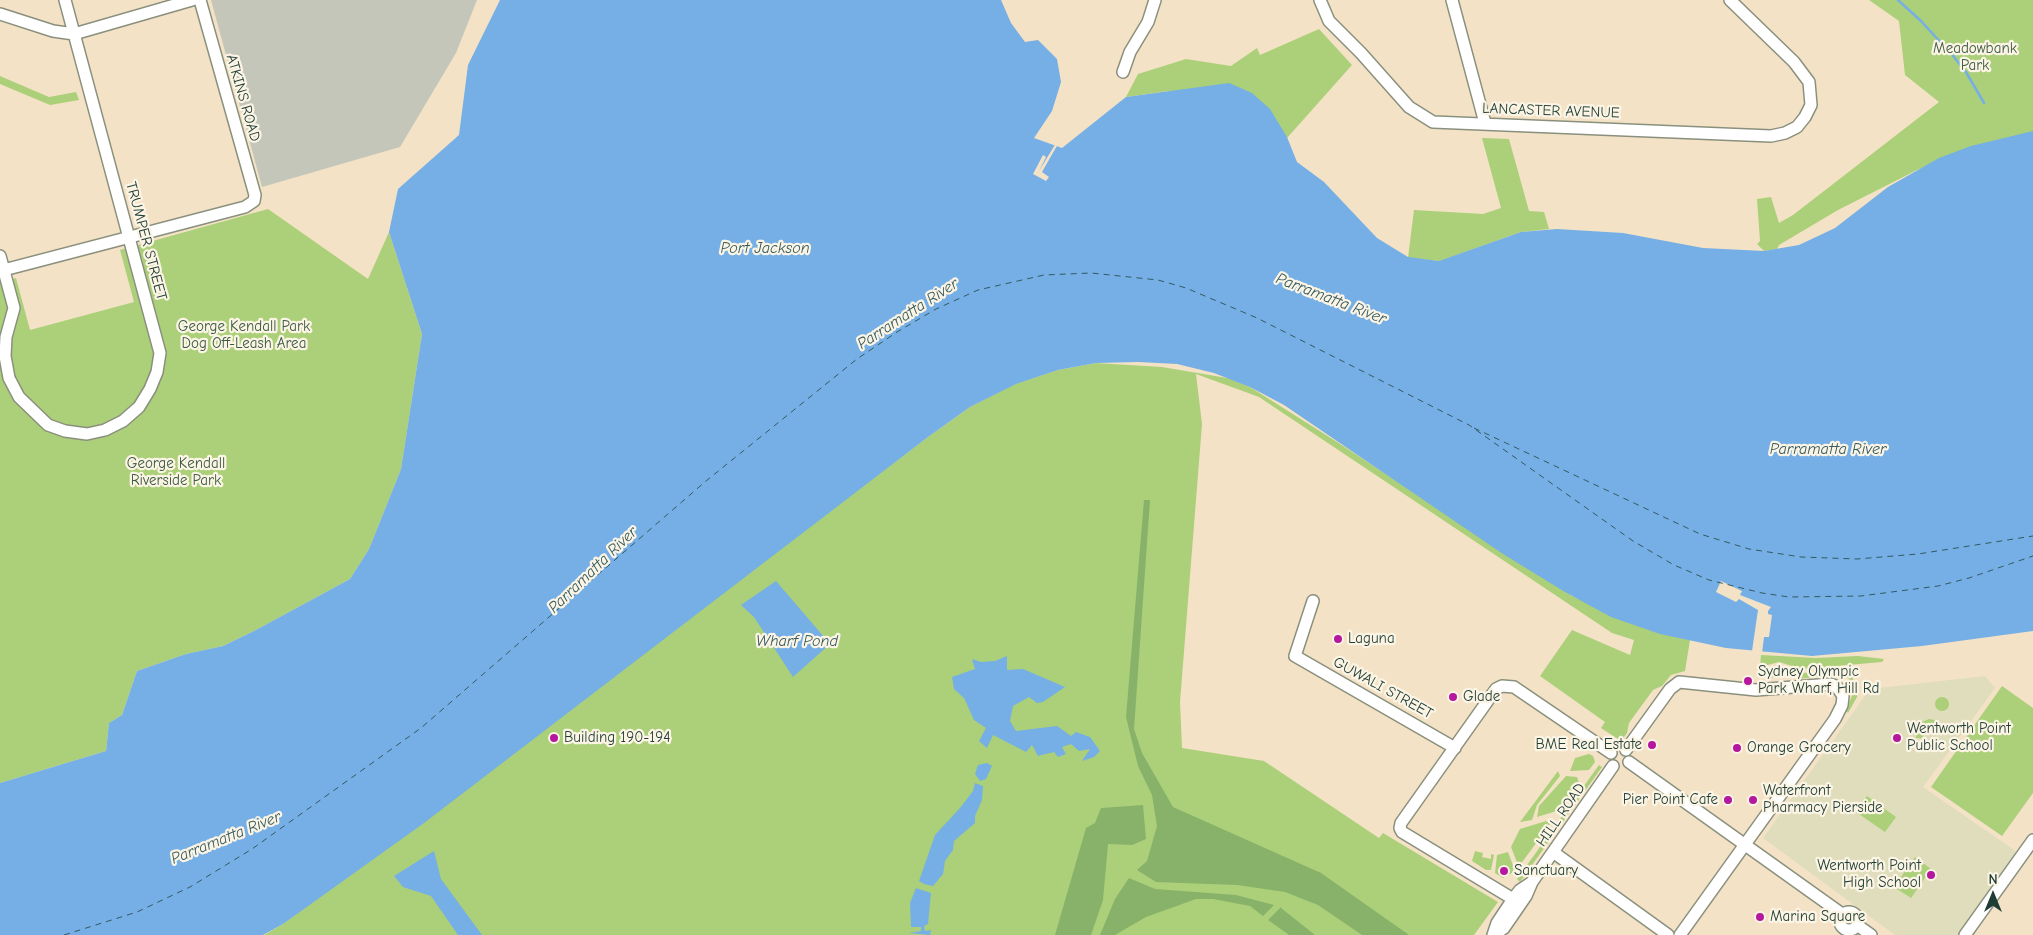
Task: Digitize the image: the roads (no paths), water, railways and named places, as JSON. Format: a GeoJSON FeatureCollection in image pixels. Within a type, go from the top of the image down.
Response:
{"type":"FeatureCollection","features":[{"type":"Feature","properties":{"kind":"street","name":"TRUMPER STREET"},"geometry":{"type":"LineString","coordinates":[[2,271],[14,308],[6,337],[6,363],[9,378],[19,397],[48,425],[65,431],[87,434],[106,430],[123,421],[138,407],[150,389],[157,372],[160,353],[65,0]]}},
{"type":"Feature","properties":{"kind":"street"},"geometry":{"type":"LineString","coordinates":[[0,14],[53,31],[74,34],[192,0]]}},
{"type":"Feature","properties":{"kind":"street","name":"ATKINS ROAD"},"geometry":{"type":"LineString","coordinates":[[129,238],[251,204],[254,195],[200,0]]}},
{"type":"Feature","properties":{"kind":"street"},"geometry":{"type":"LineString","coordinates":[[1123,72],[1130,52],[1148,22],[1155,0]]}},
{"type":"Feature","properties":{"kind":"street","name":"LANCASTER AVENUE"},"geometry":{"type":"LineString","coordinates":[[1320,0],[1329,21],[1420,115],[1433,122],[1772,136],[1785,133],[1796,127],[1805,117],[1811,105],[1812,93],[1810,82],[1802,71],[1730,0]]}},
{"type":"Feature","properties":{"kind":"street"},"geometry":{"type":"LineString","coordinates":[[1452,0],[1485,123]]}},
{"type":"Feature","properties":{"kind":"street"},"geometry":{"type":"LineString","coordinates":[[0,256],[2,271],[129,238]]}},
{"type":"Feature","properties":{"kind":"street","name":"GUWALI STREET"},"geometry":{"type":"LineString","coordinates":[[1313,601],[1295,656],[1455,748]]}},
{"type":"Feature","properties":{"kind":"street"},"geometry":{"type":"LineString","coordinates":[[1626,750],[1670,689],[1679,682],[1748,690],[1827,684],[1837,688],[1843,698],[1835,719],[1680,935]]}},
{"type":"Feature","properties":{"kind":"street"},"geometry":{"type":"LineString","coordinates":[[1513,899],[1402,832],[1400,828],[1401,823],[1496,689],[1507,685],[1514,687],[1611,753]]}},
{"type":"Feature","properties":{"kind":"street"},"geometry":{"type":"LineString","coordinates":[[1619,748],[1626,750],[1630,756],[1629,762],[1623,768],[1613,766],[1610,761],[1611,753],[1619,748]]}},
{"type":"Feature","properties":{"kind":"street"},"geometry":{"type":"LineString","coordinates":[[1629,762],[1746,844],[1841,918],[1843,928],[1871,935]]}},
{"type":"Feature","properties":{"kind":"street","name":"HILL ROAD"},"geometry":{"type":"LineString","coordinates":[[1493,935],[1504,928],[1526,896],[1532,882],[1613,766]]}},
{"type":"Feature","properties":{"kind":"street"},"geometry":{"type":"LineString","coordinates":[[1965,935],[2033,840]]}},
{"type":"Feature","properties":{"kind":"street"},"geometry":{"type":"LineString","coordinates":[[1553,852],[1666,933]]}},
{"type":"Feature","properties":{"kind":"street","name":"HILL ROAD"},"geometry":{"type":"LineString","coordinates":[[1493,935],[1497,923],[1513,899],[1520,890],[1532,882]]}},
{"type":"Feature","properties":{"kind":"street"},"geometry":{"type":"LineString","coordinates":[[1833,935],[1841,918],[1848,911],[1853,912],[1858,919],[1851,930]]}},
{"type":"Feature","properties":{"kind":"water","name":"Port Jackson"},"geometry":{"type":"Polygon","coordinates":[[[500,0],[1001,0],[1011,23],[1025,42],[1038,40],[1057,59],[1061,82],[1052,111],[1034,138],[1062,148],[1126,97],[1229,83],[1252,93],[1270,109],[1287,137],[1297,162],[1324,182],[1377,238],[1408,257],[1439,261],[1521,232],[1557,229],[1623,233],[1703,248],[1764,251],[1799,245],[1835,228],[1888,187],[1939,158],[1971,146],[2033,131],[2033,631],[1922,646],[1812,656],[1726,648],[1660,634],[1611,617],[1565,592],[1503,554],[1284,405],[1250,387],[1214,373],[1177,364],[1138,362],[1096,363],[1058,370],[1016,384],[970,407],[928,437],[424,823],[283,924],[263,935],[0,935],[0,783],[106,751],[109,723],[122,715],[137,671],[186,654],[223,646],[254,631],[350,579],[369,549],[401,469],[422,334],[389,232],[398,189],[459,135],[468,65],[500,0]]]}},
{"type":"Feature","properties":{"kind":"water","name":"Wharf Pond"},"geometry":{"type":"Polygon","coordinates":[[[776,581],[830,644],[793,677],[754,617],[741,605],[776,581]]]}},
{"type":"Feature","properties":{"kind":"water"},"geometry":{"type":"Polygon","coordinates":[[[1007,656],[1007,670],[1023,669],[1065,687],[1043,702],[1037,703],[1029,697],[1013,706],[1010,721],[1016,731],[1057,726],[1071,736],[1076,732],[1090,737],[1100,751],[1094,757],[1082,761],[1090,749],[1079,751],[1071,744],[1062,747],[1066,754],[1058,757],[1054,752],[1038,756],[1032,745],[1026,752],[993,735],[987,748],[979,741],[986,728],[974,720],[964,698],[954,689],[952,677],[975,669],[972,659],[981,662],[995,661],[1007,656]]]}},
{"type":"Feature","properties":{"kind":"water"},"geometry":{"type":"Polygon","coordinates":[[[987,763],[992,766],[986,779],[980,781],[975,774],[978,765],[987,763]]]}},
{"type":"Feature","properties":{"kind":"water"},"geometry":{"type":"Polygon","coordinates":[[[975,783],[983,786],[982,800],[975,816],[975,823],[954,841],[953,850],[945,861],[943,874],[933,886],[924,884],[919,881],[935,835],[960,808],[973,791],[975,783]]]}},
{"type":"Feature","properties":{"kind":"water"},"geometry":{"type":"Polygon","coordinates":[[[434,851],[441,879],[482,935],[458,935],[431,896],[403,887],[394,876],[434,851]]]}},
{"type":"Feature","properties":{"kind":"water"},"geometry":{"type":"Polygon","coordinates":[[[916,888],[931,893],[928,924],[924,926],[925,931],[931,930],[930,935],[909,933],[921,931],[921,927],[911,927],[910,903],[916,888]]]}},
{"type":"Feature","properties":{"kind":"waterway"},"geometry":{"type":"LineString","coordinates":[[1898,0],[1921,21],[1954,57],[1966,72],[1984,103]]}},
{"type":"Feature","properties":{"kind":"place","name":"Laguna"},"geometry":{"type":"Point","coordinates":[1338,639]}},
{"type":"Feature","properties":{"kind":"place","name":"Sydney Olympic Park Wharf, Hill Rd"},"geometry":{"type":"Point","coordinates":[1748,681]}},
{"type":"Feature","properties":{"kind":"place","name":"Glade"},"geometry":{"type":"Point","coordinates":[1453,697]}},
{"type":"Feature","properties":{"kind":"place","name":"Building 190-194"},"geometry":{"type":"Point","coordinates":[554,738]}},
{"type":"Feature","properties":{"kind":"place","name":"Wentworth Point Public School"},"geometry":{"type":"Point","coordinates":[1897,738]}},
{"type":"Feature","properties":{"kind":"place","name":"BME Real Estate"},"geometry":{"type":"Point","coordinates":[1652,745]}},
{"type":"Feature","properties":{"kind":"place","name":"Orange Grocery"},"geometry":{"type":"Point","coordinates":[1737,748]}},
{"type":"Feature","properties":{"kind":"place","name":"Pier Point Cafe"},"geometry":{"type":"Point","coordinates":[1728,800]}},
{"type":"Feature","properties":{"kind":"place","name":"Waterfront Pharmacy Pierside"},"geometry":{"type":"Point","coordinates":[1753,800]}},
{"type":"Feature","properties":{"kind":"place","name":"Sanctuary"},"geometry":{"type":"Point","coordinates":[1504,871]}},
{"type":"Feature","properties":{"kind":"place","name":"Wentworth Point High School"},"geometry":{"type":"Point","coordinates":[1931,875]}},
{"type":"Feature","properties":{"kind":"place","name":"Marina Square"},"geometry":{"type":"Point","coordinates":[1760,917]}},
{"type":"Feature","properties":{"kind":"park label","name":"Meadowbank Park"},"geometry":{"type":"Point","coordinates":[1975,58]}},
{"type":"Feature","properties":{"kind":"park label","name":"George Kendall Park Dog Off-Leash Area"},"geometry":{"type":"Point","coordinates":[244,336]}},
{"type":"Feature","properties":{"kind":"park label","name":"George Kendall Riverside Park"},"geometry":{"type":"Point","coordinates":[176,472]}},
{"type":"Feature","properties":{"kind":"water label","name":"Parramatta River"},"geometry":{"type":"Point","coordinates":[1331,299]}},
{"type":"Feature","properties":{"kind":"water label","name":"Parramatta River"},"geometry":{"type":"Point","coordinates":[908,314]}},
{"type":"Feature","properties":{"kind":"water label","name":"Parramatta River"},"geometry":{"type":"Point","coordinates":[1828,449]}},
{"type":"Feature","properties":{"kind":"water label","name":"Parramatta River"},"geometry":{"type":"Point","coordinates":[593,570]}},
{"type":"Feature","properties":{"kind":"water label","name":"Parramatta River"},"geometry":{"type":"Point","coordinates":[226,838]}}]}
